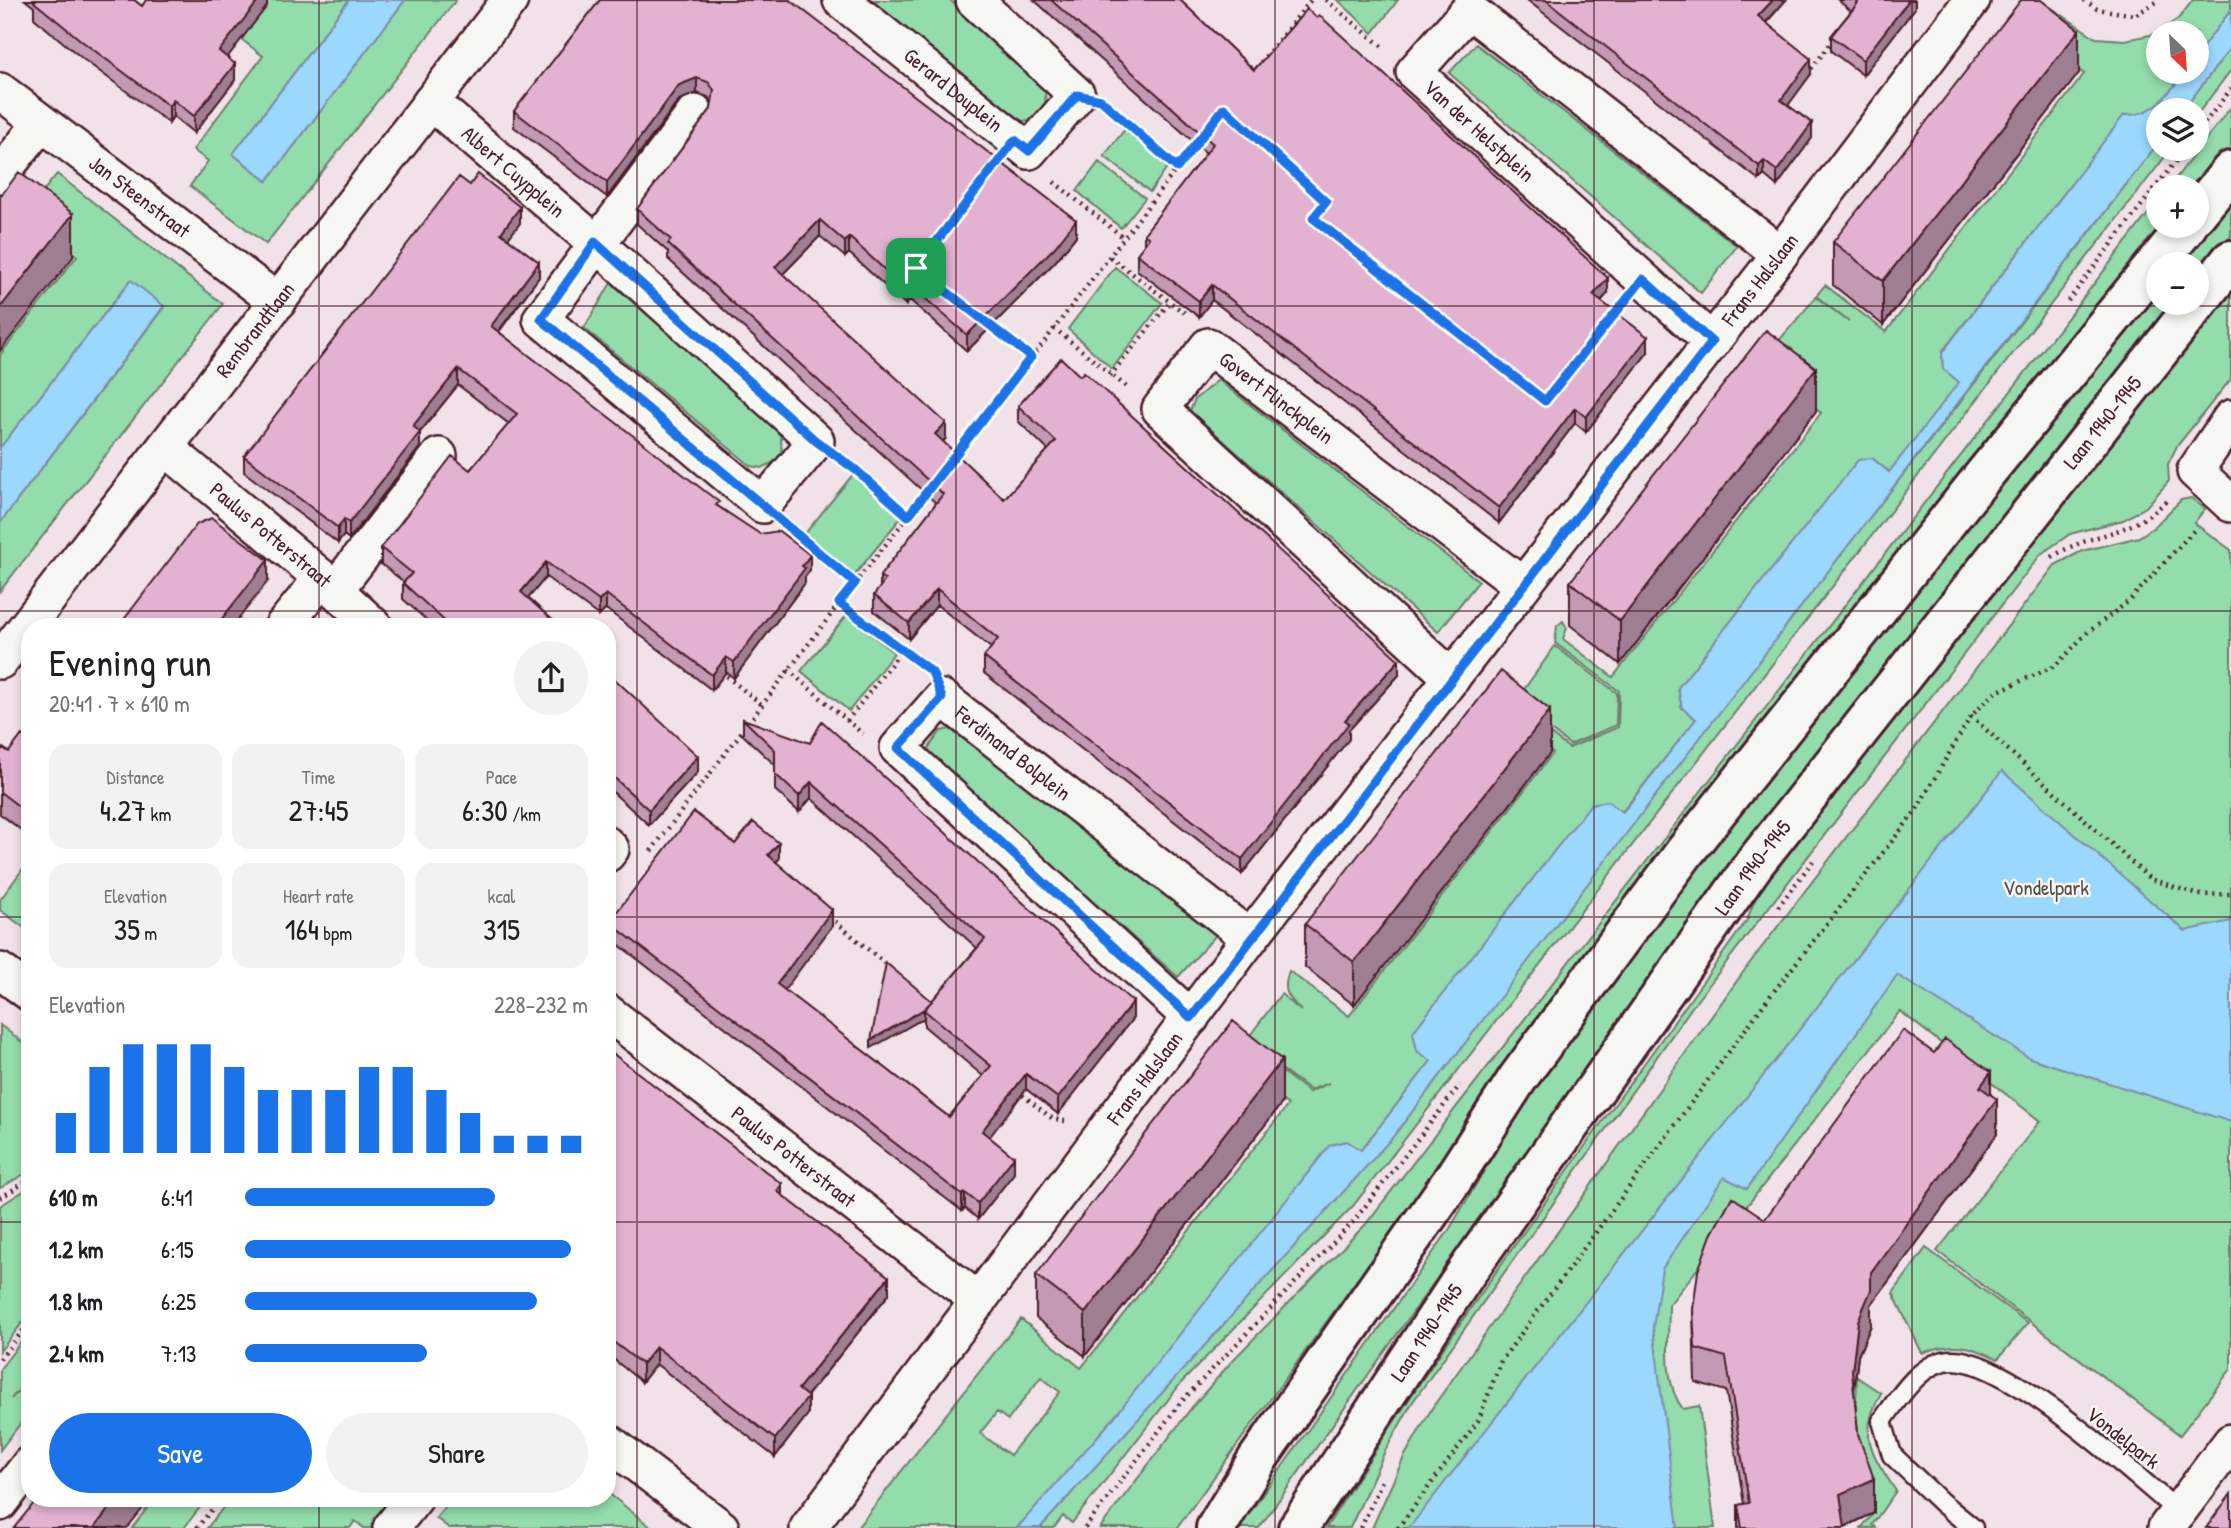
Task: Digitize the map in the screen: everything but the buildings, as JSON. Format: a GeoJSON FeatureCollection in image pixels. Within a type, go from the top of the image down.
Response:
{"type":"FeatureCollection","features":[{"type":"Feature","properties":{"kind":"main road"},"geometry":{"type":"LineString","coordinates":[[2209,198],[2231,171]]}},
{"type":"Feature","properties":{"kind":"main road"},"geometry":{"type":"LineString","coordinates":[[1216,1528],[1257,1460],[1451,1182],[1518,1078],[1684,853],[1992,464],[2177,238]]}},
{"type":"Feature","properties":{"kind":"main road","name":"Laan 1940-1945"},"geometry":{"type":"LineString","coordinates":[[1300,1520],[1468,1270],[1754,864],[2231,260]]}},
{"type":"Feature","properties":{"kind":"main road"},"geometry":{"type":"LineString","coordinates":[[1198,1528],[1257,1460]]}},
{"type":"Feature","properties":{"kind":"street","name":"Rembrandtlaan"},"geometry":{"type":"LineString","coordinates":[[34,618],[510,0]]}},
{"type":"Feature","properties":{"kind":"street","name":"Gerard Douplein"},"geometry":{"type":"LineString","coordinates":[[841,0],[1029,151]]}},
{"type":"Feature","properties":{"kind":"street"},"geometry":{"type":"LineString","coordinates":[[974,0],[1077,95],[1029,151]]}},
{"type":"Feature","properties":{"kind":"street","name":"Frans Halslaan"},"geometry":{"type":"LineString","coordinates":[[808,1528],[1250,938],[1780,254],[1972,0]]}},
{"type":"Feature","properties":{"kind":"street","name":"Van der Helstplein"},"geometry":{"type":"LineString","coordinates":[[1712,342],[1414,72],[1469,10],[1780,254]]}},
{"type":"Feature","properties":{"kind":"street","name":"Jan Steenstraat"},"geometry":{"type":"LineString","coordinates":[[0,92],[278,302]]}},
{"type":"Feature","properties":{"kind":"street","name":"Albert Cuypplein"},"geometry":{"type":"LineString","coordinates":[[431,102],[595,242],[816,441]]}},
{"type":"Feature","properties":{"kind":"street"},"geometry":{"type":"LineString","coordinates":[[695,113],[595,242],[541,319],[763,505],[816,441]]}},
{"type":"Feature","properties":{"kind":"street"},"geometry":{"type":"LineString","coordinates":[[0,175],[41,123]]}},
{"type":"Feature","properties":{"kind":"street","name":"Govert Flinckplein"},"geometry":{"type":"LineString","coordinates":[[1160,409],[1208,346],[1522,585]]}},
{"type":"Feature","properties":{"kind":"street"},"geometry":{"type":"LineString","coordinates":[[1160,409],[1452,678]]}},
{"type":"Feature","properties":{"kind":"street"},"geometry":{"type":"LineString","coordinates":[[2227,501],[2195,471],[2231,418]]}},
{"type":"Feature","properties":{"kind":"street","name":"Paulus Potterstraat"},"geometry":{"type":"LineString","coordinates":[[166,448],[329,584],[365,618]]}},
{"type":"Feature","properties":{"kind":"street"},"geometry":{"type":"LineString","coordinates":[[292,618],[329,584],[439,456]]}},
{"type":"Feature","properties":{"kind":"street","name":"Rembrandtlaan"},"geometry":{"type":"LineString","coordinates":[[0,661],[21,634]]}},
{"type":"Feature","properties":{"kind":"street","name":"Ferdinand Bolplein"},"geometry":{"type":"LineString","coordinates":[[898,748],[942,698],[1250,938]]}},
{"type":"Feature","properties":{"kind":"street"},"geometry":{"type":"LineString","coordinates":[[898,748],[1191,1018]]}},
{"type":"Feature","properties":{"kind":"street"},"geometry":{"type":"LineString","coordinates":[[0,971],[21,986]]}},
{"type":"Feature","properties":{"kind":"street","name":"Paulus Potterstraat"},"geometry":{"type":"LineString","coordinates":[[616,1019],[979,1301]]}},
{"type":"Feature","properties":{"kind":"street"},"geometry":{"type":"LineString","coordinates":[[2172,1520],[2231,1441]]}},
{"type":"Feature","properties":{"kind":"street"},"geometry":{"type":"LineString","coordinates":[[616,1448],[721,1528]]}},
{"type":"Feature","properties":{"kind":"street"},"geometry":{"type":"LineString","coordinates":[[0,1503],[21,1476]]}},
{"type":"Feature","properties":{"kind":"street"},"geometry":{"type":"LineString","coordinates":[[391,1528],[408,1507]]}},
{"type":"Feature","properties":{"kind":"lane","name":"Vondelpark"},"geometry":{"type":"LineString","coordinates":[[1973,1528],[1942,1503],[1892,1455],[1882,1421],[1902,1392],[1926,1370],[1952,1360],[1994,1372],[2040,1402],[2172,1520]]}},
{"type":"Feature","properties":{"kind":"path"},"geometry":{"type":"LineString","coordinates":[[1250,76],[1311,0]]}},
{"type":"Feature","properties":{"kind":"path"},"geometry":{"type":"LineString","coordinates":[[1326,0],[1414,72]]}},
{"type":"Feature","properties":{"kind":"path"},"geometry":{"type":"LineString","coordinates":[[2084,0],[2097,9],[2135,15],[2160,0]]}},
{"type":"Feature","properties":{"kind":"path"},"geometry":{"type":"LineString","coordinates":[[1801,60],[1811,69],[1842,29]]}},
{"type":"Feature","properties":{"kind":"path"},"geometry":{"type":"LineString","coordinates":[[2209,117],[2231,89]]}},
{"type":"Feature","properties":{"kind":"path"},"geometry":{"type":"LineString","coordinates":[[1077,95],[1101,100],[1177,168]]}},
{"type":"Feature","properties":{"kind":"path"},"geometry":{"type":"LineString","coordinates":[[951,462],[1200,138]]}},
{"type":"Feature","properties":{"kind":"path"},"geometry":{"type":"LineString","coordinates":[[1029,151],[1044,174],[1124,238]]}},
{"type":"Feature","properties":{"kind":"path"},"geometry":{"type":"LineString","coordinates":[[1110,257],[1195,320],[1208,346]]}},
{"type":"Feature","properties":{"kind":"path"},"geometry":{"type":"LineString","coordinates":[[1110,376],[1170,302]]}},
{"type":"Feature","properties":{"kind":"path"},"geometry":{"type":"LineString","coordinates":[[979,317],[1031,357]]}},
{"type":"Feature","properties":{"kind":"path"},"geometry":{"type":"LineString","coordinates":[[1054,328],[1110,376],[1160,409]]}},
{"type":"Feature","properties":{"kind":"path"},"geometry":{"type":"LineString","coordinates":[[816,441],[856,470],[908,516]]}},
{"type":"Feature","properties":{"kind":"path"},"geometry":{"type":"LineString","coordinates":[[2043,568],[2051,557],[2068,546],[2125,529],[2151,517],[2195,471]]}},
{"type":"Feature","properties":{"kind":"path"},"geometry":{"type":"LineString","coordinates":[[616,853],[639,866],[761,704],[934,484]]}},
{"type":"Feature","properties":{"kind":"path"},"geometry":{"type":"LineString","coordinates":[[1398,1528],[1478,1421],[1501,1361],[1767,1000],[1915,812],[1971,716],[1996,692],[2054,666],[2087,633],[2129,601],[2227,501]]}},
{"type":"Feature","properties":{"kind":"path"},"geometry":{"type":"LineString","coordinates":[[763,505],[855,583]]}},
{"type":"Feature","properties":{"kind":"path"},"geometry":{"type":"LineString","coordinates":[[839,603],[932,672],[942,698]]}},
{"type":"Feature","properties":{"kind":"path"},"geometry":{"type":"LineString","coordinates":[[847,720],[902,650]]}},
{"type":"Feature","properties":{"kind":"path"},"geometry":{"type":"LineString","coordinates":[[719,670],[761,704]]}},
{"type":"Feature","properties":{"kind":"path"},"geometry":{"type":"LineString","coordinates":[[788,670],[877,745],[898,748]]}},
{"type":"Feature","properties":{"kind":"path"},"geometry":{"type":"LineString","coordinates":[[1971,716],[2150,879],[2199,895],[2231,894]]}},
{"type":"Feature","properties":{"kind":"path","name":"Laan 1940-1945"},"geometry":{"type":"LineString","coordinates":[[1777,909],[1819,854]]}},
{"type":"Feature","properties":{"kind":"path"},"geometry":{"type":"LineString","coordinates":[[825,912],[897,974]]}},
{"type":"Feature","properties":{"kind":"path"},"geometry":{"type":"LineString","coordinates":[[1013,1088],[1053,1119],[1064,1120],[1096,1145]]}},
{"type":"Feature","properties":{"kind":"path"},"geometry":{"type":"LineString","coordinates":[[0,1198],[21,1185]]}},
{"type":"Feature","properties":{"kind":"path"},"geometry":{"type":"LineString","coordinates":[[0,1359],[21,1333]]}},
{"type":"Feature","properties":{"kind":"path"},"geometry":{"type":"LineString","coordinates":[[1361,1528],[1387,1471]]}},
{"type":"Feature","properties":{"kind":"path"},"geometry":{"type":"LineString","coordinates":[[197,1528],[214,1507]]}},
{"type":"Feature","properties":{"kind":"green space"},"geometry":{"type":"Polygon","coordinates":[[[234,0],[349,0],[233,154],[267,181],[405,0],[456,0],[266,244],[190,186],[208,161],[193,150],[263,56],[197,5],[234,0]]]}},
{"type":"Feature","properties":{"kind":"green space"},"geometry":{"type":"Polygon","coordinates":[[[861,0],[950,0],[1044,86],[1045,100],[1042,111],[1036,119],[1022,121],[861,0]]]}},
{"type":"Feature","properties":{"kind":"green space"},"geometry":{"type":"Polygon","coordinates":[[[1338,0],[1398,0],[1373,33],[1338,0]]]}},
{"type":"Feature","properties":{"kind":"green space"},"geometry":{"type":"Polygon","coordinates":[[[2040,0],[2096,38],[2125,40],[2146,36],[2146,84],[2176,84],[2164,98],[2146,98],[2144,113],[2124,116],[1942,352],[1943,369],[1960,382],[1889,472],[1872,458],[1858,461],[1678,688],[1682,708],[1697,718],[1622,812],[1607,801],[1431,1061],[1360,1151],[1017,1528],[857,1528],[1021,1319],[1081,1368],[1288,1105],[1223,1053],[1244,1043],[1309,1092],[1329,1083],[1310,1090],[1245,1042],[1281,994],[1301,1011],[1287,993],[1289,971],[1349,1016],[1553,753],[1505,714],[1512,705],[1569,748],[1618,727],[1619,691],[1555,643],[1557,626],[1563,621],[1567,628],[1563,639],[1613,677],[1821,413],[1759,364],[1816,297],[1849,322],[1816,296],[1825,285],[1886,332],[2084,74],[2027,31],[2040,0]],[[1041,1377],[1008,1420],[997,1412],[980,1433],[1010,1455],[1060,1392],[1041,1377]]]}},
{"type":"Feature","properties":{"kind":"green space"},"geometry":{"type":"Polygon","coordinates":[[[2193,0],[2231,0],[2231,10],[2209,39],[2209,21],[2175,21],[2193,0]]]}},
{"type":"Feature","properties":{"kind":"green space"},"geometry":{"type":"Polygon","coordinates":[[[1476,44],[1737,246],[1701,293],[1449,73],[1476,44]]]}},
{"type":"Feature","properties":{"kind":"green space"},"geometry":{"type":"Polygon","coordinates":[[[2231,47],[2231,70],[2209,99],[2192,98],[2203,84],[2209,84],[2209,76],[2231,47]]]}},
{"type":"Feature","properties":{"kind":"green space"},"geometry":{"type":"Polygon","coordinates":[[[2231,107],[2231,150],[2209,177],[2178,175],[2189,161],[2209,161],[2209,135],[2231,107]]]}},
{"type":"Feature","properties":{"kind":"green space"},"geometry":{"type":"Polygon","coordinates":[[[1126,128],[1168,166],[1150,192],[1104,156],[1126,128]]]}},
{"type":"Feature","properties":{"kind":"green space"},"geometry":{"type":"Polygon","coordinates":[[[2146,159],[2146,161],[2162,161],[2151,175],[2146,175],[2146,181],[1353,1206],[1182,1382],[1072,1523],[1063,1516],[1054,1528],[1040,1528],[1346,1188],[1974,384],[2146,159]]]}},
{"type":"Feature","properties":{"kind":"green space"},"geometry":{"type":"Polygon","coordinates":[[[1099,162],[1145,198],[1121,228],[1077,191],[1099,162]]]}},
{"type":"Feature","properties":{"kind":"green space"},"geometry":{"type":"Polygon","coordinates":[[[57,174],[223,304],[0,591],[0,523],[164,307],[130,281],[0,448],[0,355],[77,256],[25,214],[57,174]]]}},
{"type":"Feature","properties":{"kind":"green space"},"geometry":{"type":"Polygon","coordinates":[[[2231,193],[2231,236],[2209,266],[2209,252],[2184,252],[2195,238],[2209,238],[2209,220],[2231,193]]]}},
{"type":"Feature","properties":{"kind":"green space"},"geometry":{"type":"Polygon","coordinates":[[[2146,216],[2146,238],[2161,238],[2149,252],[2146,252],[2146,256],[1573,982],[1177,1528],[1100,1528],[1193,1406],[1232,1361],[1365,1225],[2146,216]]]}},
{"type":"Feature","properties":{"kind":"green space"},"geometry":{"type":"Polygon","coordinates":[[[1115,267],[1162,303],[1112,369],[1068,329],[1115,267]]]}},
{"type":"Feature","properties":{"kind":"green space"},"geometry":{"type":"Polygon","coordinates":[[[2231,280],[2231,379],[2177,446],[2168,464],[2169,481],[2146,507],[2123,520],[2070,534],[2041,554],[1692,1007],[1412,1403],[1385,1451],[1350,1528],[1326,1528],[1479,1297],[1747,920],[1766,870],[2032,545],[2205,315],[2209,315],[2209,309],[2231,280]]]}},
{"type":"Feature","properties":{"kind":"green space"},"geometry":{"type":"Polygon","coordinates":[[[611,283],[769,421],[781,437],[782,458],[762,468],[751,466],[584,328],[611,283]]]}},
{"type":"Feature","properties":{"kind":"green space"},"geometry":{"type":"Polygon","coordinates":[[[2146,299],[2146,315],[2172,315],[1671,950],[1259,1528],[1239,1528],[1449,1230],[1559,1044],[1609,977],[2146,299]]]}},
{"type":"Feature","properties":{"kind":"green space"},"geometry":{"type":"Polygon","coordinates":[[[1218,380],[1479,581],[1438,632],[1190,411],[1195,399],[1218,380]]]}},
{"type":"Feature","properties":{"kind":"green space"},"geometry":{"type":"Polygon","coordinates":[[[855,472],[903,515],[853,577],[803,536],[855,472]]]}},
{"type":"Feature","properties":{"kind":"green space","name":"Vondelpark"},"geometry":{"type":"Polygon","coordinates":[[[2191,498],[2205,509],[2194,523],[2231,550],[2231,1369],[2180,1435],[1937,1251],[2040,1121],[1900,1011],[1669,1305],[1669,1373],[1676,1398],[1683,1409],[1699,1406],[1715,1528],[1372,1528],[1404,1457],[1432,1408],[1749,964],[2055,565],[2082,551],[2139,537],[2154,527],[2181,500],[2191,498]]]}},
{"type":"Feature","properties":{"kind":"green space"},"geometry":{"type":"Polygon","coordinates":[[[847,615],[894,653],[849,711],[801,671],[847,615]]]}},
{"type":"Feature","properties":{"kind":"green space"},"geometry":{"type":"Polygon","coordinates":[[[1555,646],[1617,693],[1616,725],[1570,745],[1515,702],[1555,646]]]}},
{"type":"Feature","properties":{"kind":"green space"},"geometry":{"type":"Polygon","coordinates":[[[950,729],[1219,932],[1178,977],[925,753],[941,731],[950,729]]]}},
{"type":"Feature","properties":{"kind":"green space"},"geometry":{"type":"Polygon","coordinates":[[[21,871],[21,925],[0,910],[0,900],[21,871]]]}},
{"type":"Feature","properties":{"kind":"green space"},"geometry":{"type":"Polygon","coordinates":[[[0,1025],[21,1041],[21,1176],[0,1188],[0,1025]]]}},
{"type":"Feature","properties":{"kind":"green space"},"geometry":{"type":"Polygon","coordinates":[[[21,1193],[21,1324],[0,1351],[0,1206],[21,1193]]]}},
{"type":"Feature","properties":{"kind":"green space"},"geometry":{"type":"Polygon","coordinates":[[[1926,1248],[2028,1323],[1998,1359],[1961,1346],[1943,1347],[1922,1353],[1893,1293],[1926,1248]]]}},
{"type":"Feature","properties":{"kind":"green space"},"geometry":{"type":"Polygon","coordinates":[[[21,1342],[21,1387],[11,1399],[21,1388],[21,1423],[0,1450],[0,1369],[21,1342]]]}},
{"type":"Feature","properties":{"kind":"green space"},"geometry":{"type":"Polygon","coordinates":[[[1857,1377],[1881,1393],[1870,1421],[1870,1444],[1896,1491],[1872,1525],[1876,1528],[1861,1528],[1874,1513],[1855,1432],[1857,1377]]]}},
{"type":"Feature","properties":{"kind":"green space"},"geometry":{"type":"Polygon","coordinates":[[[616,1499],[652,1528],[449,1528],[436,1518],[445,1507],[616,1507],[616,1499]]]}},
{"type":"Feature","properties":{"kind":"green space"},"geometry":{"type":"Polygon","coordinates":[[[148,1507],[200,1507],[184,1528],[132,1528],[148,1507]]]}},
{"type":"Feature","properties":{"kind":"green space"},"geometry":{"type":"Polygon","coordinates":[[[224,1507],[388,1507],[371,1528],[364,1528],[355,1521],[350,1528],[207,1528],[224,1507]]]}},
{"type":"Feature","properties":{"kind":"water"},"geometry":{"type":"Polygon","coordinates":[[[349,0],[405,0],[267,181],[233,154],[349,0]]]}},
{"type":"Feature","properties":{"kind":"water"},"geometry":{"type":"Polygon","coordinates":[[[2231,10],[2231,47],[2209,76],[2209,39],[2231,10]]]}},
{"type":"Feature","properties":{"kind":"water"},"geometry":{"type":"Polygon","coordinates":[[[2176,84],[2203,84],[2192,98],[2164,98],[2176,84]]]}},
{"type":"Feature","properties":{"kind":"water"},"geometry":{"type":"Polygon","coordinates":[[[2146,111],[2146,159],[1392,1138],[1040,1528],[1017,1528],[1111,1421],[1330,1145],[1347,1141],[1361,1150],[1431,1061],[1417,1051],[1413,1032],[1591,804],[1607,801],[1623,812],[1696,719],[1682,708],[1678,688],[1858,460],[1872,458],[1889,472],[1959,382],[1943,369],[1942,353],[2124,115],[2146,111]]]}},
{"type":"Feature","properties":{"kind":"water"},"geometry":{"type":"Polygon","coordinates":[[[131,280],[164,306],[0,523],[0,448],[131,280]]]}},
{"type":"Feature","properties":{"kind":"water"},"geometry":{"type":"Polygon","coordinates":[[[2002,771],[2185,931],[2231,921],[2231,1122],[2030,1058],[1897,975],[1747,1189],[1724,1177],[1662,1269],[1653,1327],[1678,1528],[1409,1528],[2002,771]]]}},
{"type":"Feature","properties":{"kind":"route"},"geometry":{"type":"LineString","coordinates":[[1077,95],[1101,100],[1177,168],[1224,108],[1326,202],[1313,218],[1545,401],[1643,279],[1712,342],[1522,585],[1191,1018],[898,748],[942,698],[932,672],[839,603],[855,583],[541,319],[595,242],[816,441],[856,470],[908,516],[1031,357],[916,268],[1015,140],[1029,151],[1077,95]]}}]}
